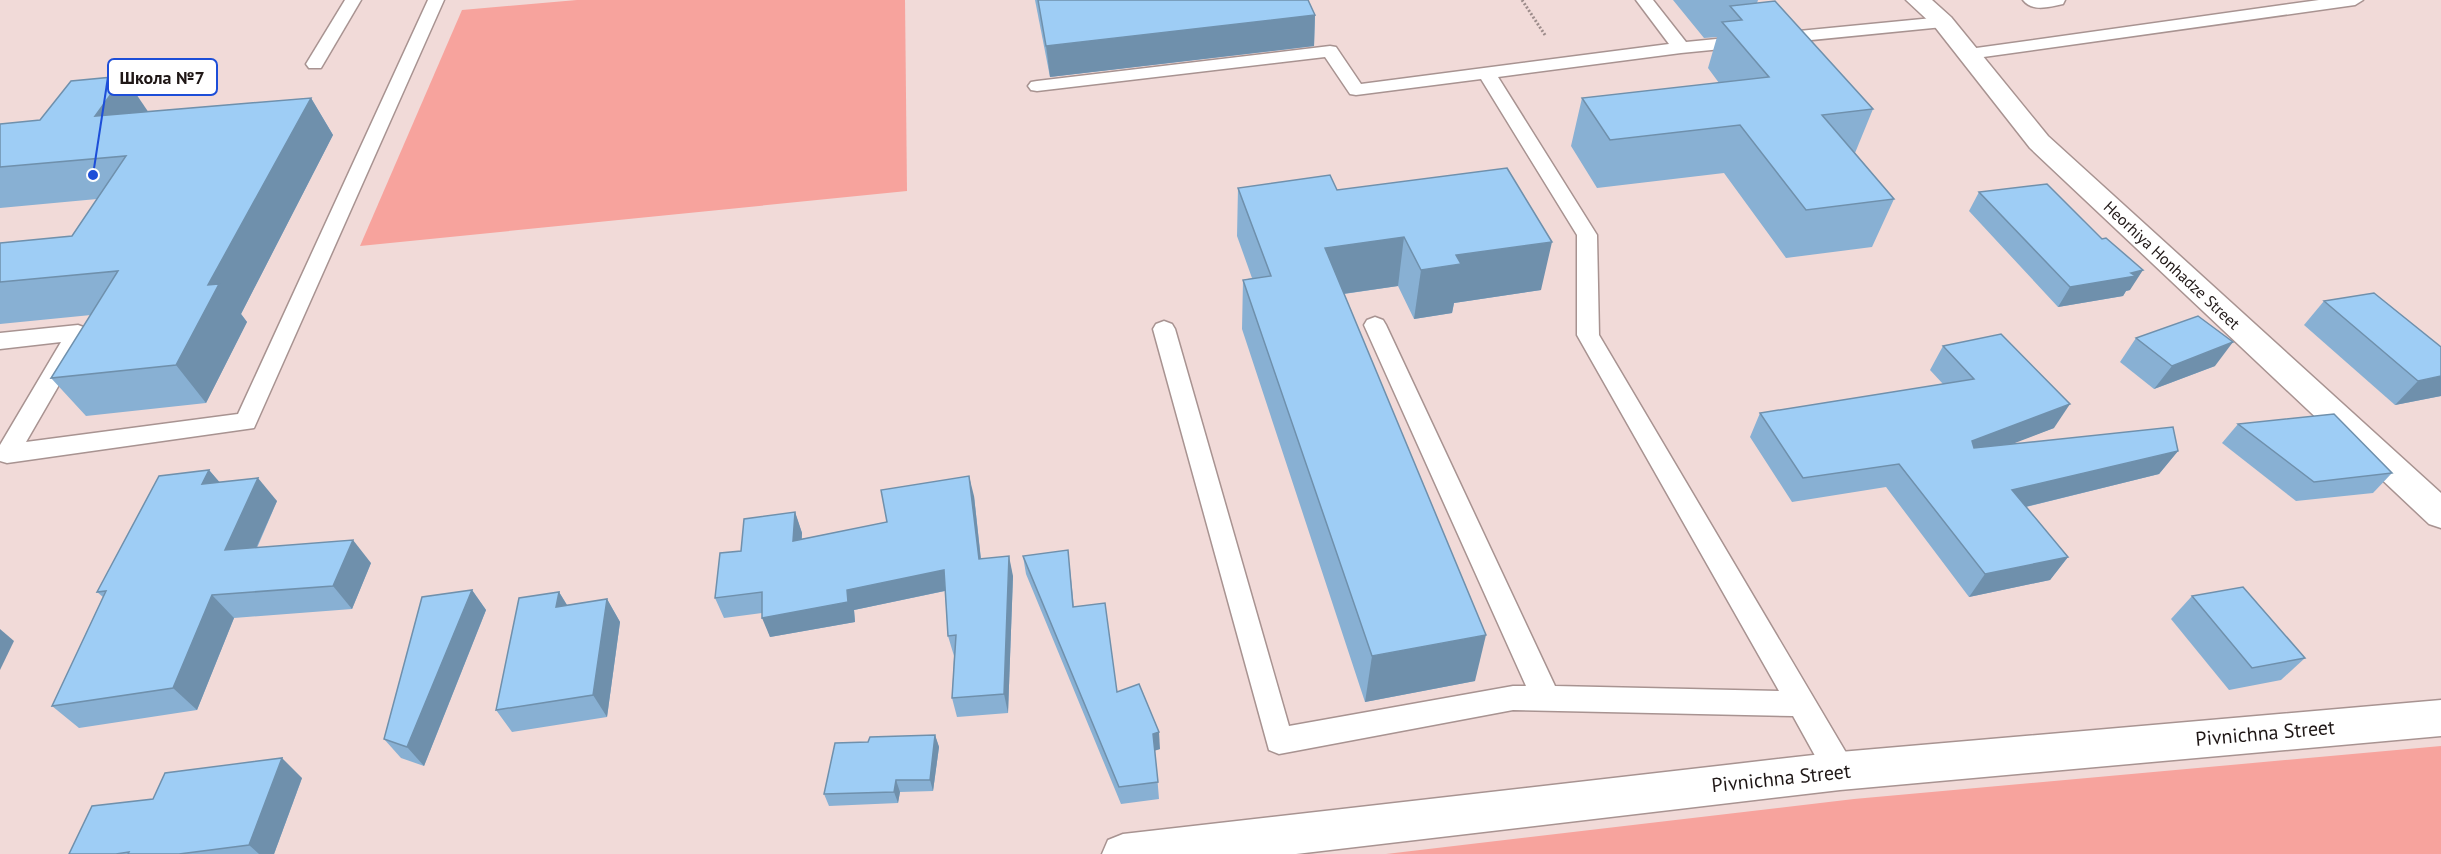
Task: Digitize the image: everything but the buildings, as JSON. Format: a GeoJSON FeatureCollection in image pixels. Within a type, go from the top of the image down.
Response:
{"type":"FeatureCollection","features":[{"type":"Feature","properties":{"kind":"street","name":"Heorhiya Honhadze Street"},"geometry":{"type":"LineString","coordinates":[[1918,0],[1942,22],[2039,142],[2441,514]]}},
{"type":"Feature","properties":{"kind":"street","name":"Pivnichna Street"},"geometry":{"type":"LineString","coordinates":[[1124,854],[1840,771],[2441,717]]}},
{"type":"Feature","properties":{"kind":"lane"},"geometry":{"type":"LineString","coordinates":[[315,64],[353,0]]}},
{"type":"Feature","properties":{"kind":"lane"},"geometry":{"type":"LineString","coordinates":[[0,341],[78,333],[7,454],[246,422],[436,0]]}},
{"type":"Feature","properties":{"kind":"lane"},"geometry":{"type":"LineString","coordinates":[[1644,0],[1681,48]]}},
{"type":"Feature","properties":{"kind":"lane"},"geometry":{"type":"LineString","coordinates":[[2031,0],[2035,3],[2056,0]]}},
{"type":"Feature","properties":{"kind":"lane"},"geometry":{"type":"LineString","coordinates":[[1969,54],[2355,0]]}},
{"type":"Feature","properties":{"kind":"lane"},"geometry":{"type":"LineString","coordinates":[[1037,86],[1330,51],[1356,90],[1681,48],[1942,22]]}},
{"type":"Feature","properties":{"kind":"lane"},"geometry":{"type":"LineString","coordinates":[[1486,73],[1587,235],[1588,335],[1840,771]]}},
{"type":"Feature","properties":{"kind":"lane"},"geometry":{"type":"LineString","coordinates":[[1375,325],[1546,698]]}},
{"type":"Feature","properties":{"kind":"lane"},"geometry":{"type":"LineString","coordinates":[[1164,329],[1279,741],[1513,698],[1802,704]]}},
{"type":"Feature","properties":{"kind":"shaded area"},"geometry":{"type":"Polygon","coordinates":[[[577,0],[905,0],[907,191],[360,246],[462,10],[577,0]]]}},
{"type":"Feature","properties":{"kind":"shaded area"},"geometry":{"type":"Polygon","coordinates":[[[2441,746],[2441,854],[1386,854],[1854,799],[2441,746]]]}},
{"type":"Feature","properties":{"kind":"place","name":"Школа №7"},"geometry":{"type":"Point","coordinates":[93,175]}}]}
